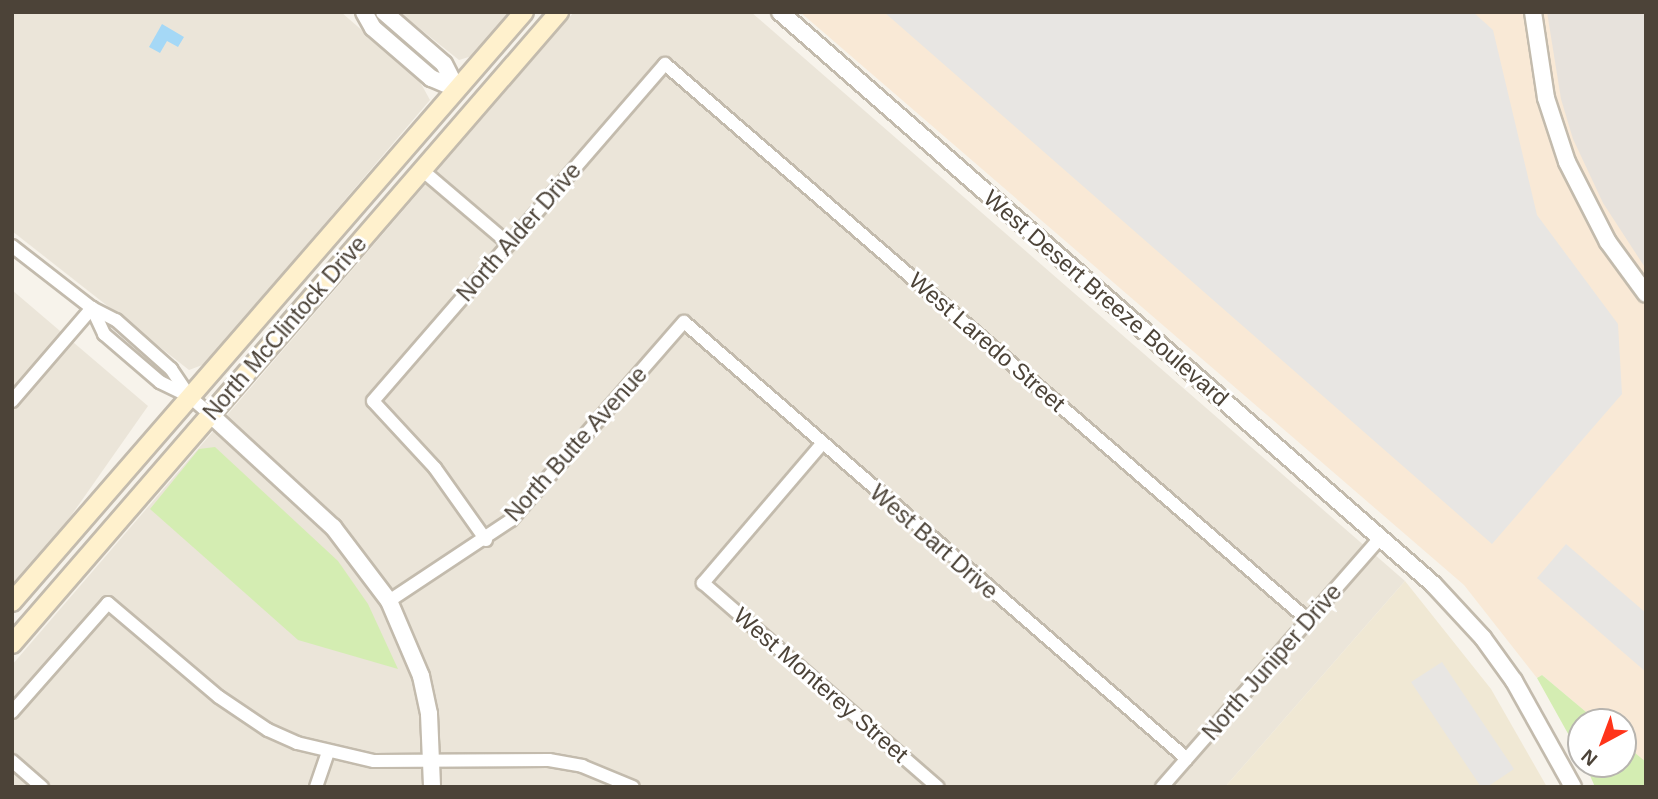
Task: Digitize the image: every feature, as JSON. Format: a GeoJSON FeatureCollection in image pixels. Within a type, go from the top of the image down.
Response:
{"type":"FeatureCollection","features":[{"type":"Feature","properties":{"kind":"main road","name":"North McClintock Drive"},"geometry":{"type":"LineString","coordinates":[[12,602],[524,12]]}},
{"type":"Feature","properties":{"kind":"main road","name":"North McClintock Drive"},"geometry":{"type":"LineString","coordinates":[[12,644],[559,12]]}},
{"type":"Feature","properties":{"kind":"street"},"geometry":{"type":"LineString","coordinates":[[364,12],[373,28],[431,78],[457,89]]}},
{"type":"Feature","properties":{"kind":"street"},"geometry":{"type":"LineString","coordinates":[[384,12],[444,64],[457,89]]}},
{"type":"Feature","properties":{"kind":"street","name":"West Desert Breeze Boulevard"},"geometry":{"type":"LineString","coordinates":[[780,12],[1433,584],[1483,638],[1514,681],[1573,787]]}},
{"type":"Feature","properties":{"kind":"street"},"geometry":{"type":"LineString","coordinates":[[1533,12],[1546,98],[1567,162],[1597,223],[1646,294]]}},
{"type":"Feature","properties":{"kind":"street","name":"North Alder Drive"},"geometry":{"type":"LineString","coordinates":[[486,540],[435,468],[373,401],[665,64]]}},
{"type":"Feature","properties":{"kind":"street","name":"West Laredo Street"},"geometry":{"type":"LineString","coordinates":[[665,64],[1308,620]]}},
{"type":"Feature","properties":{"kind":"street"},"geometry":{"type":"LineString","coordinates":[[422,170],[509,244]]}},
{"type":"Feature","properties":{"kind":"street"},"geometry":{"type":"LineString","coordinates":[[12,246],[92,308],[116,320],[172,369],[190,396],[333,527],[388,601],[421,676],[433,760],[432,787]]}},
{"type":"Feature","properties":{"kind":"street"},"geometry":{"type":"LineString","coordinates":[[92,308],[104,334],[160,382],[190,396]]}},
{"type":"Feature","properties":{"kind":"street"},"geometry":{"type":"LineString","coordinates":[[12,401],[92,308]]}},
{"type":"Feature","properties":{"kind":"street","name":"West Bart Drive"},"geometry":{"type":"LineString","coordinates":[[684,322],[821,445],[1187,759]]}},
{"type":"Feature","properties":{"kind":"street","name":"North Butte Avenue"},"geometry":{"type":"LineString","coordinates":[[388,601],[486,540],[533,499],[684,322]]}},
{"type":"Feature","properties":{"kind":"street","name":"West Monterey Street"},"geometry":{"type":"LineString","coordinates":[[821,445],[703,583],[939,787]]}},
{"type":"Feature","properties":{"kind":"street","name":"North Juniper Drive"},"geometry":{"type":"LineString","coordinates":[[1162,787],[1381,537]]}},
{"type":"Feature","properties":{"kind":"street"},"geometry":{"type":"LineString","coordinates":[[12,712],[108,603],[242,714],[268,730],[328,752],[374,761],[549,760],[582,766],[633,787]]}},
{"type":"Feature","properties":{"kind":"street"},"geometry":{"type":"LineString","coordinates":[[316,787],[328,752]]}},
{"type":"Feature","properties":{"kind":"street"},"geometry":{"type":"LineString","coordinates":[[12,761],[42,787]]}},
{"type":"Feature","properties":{"kind":"shaded area"},"geometry":{"type":"Polygon","coordinates":[[[12,12],[341,12],[419,80],[430,100],[205,364],[189,370],[12,231],[12,12]]]}},
{"type":"Feature","properties":{"kind":"shaded area"},"geometry":{"type":"Polygon","coordinates":[[[399,12],[510,12],[472,56],[459,60],[399,12]]]}},
{"type":"Feature","properties":{"kind":"shaded area"},"geometry":{"type":"Polygon","coordinates":[[[574,12],[751,12],[1405,581],[1225,787],[12,787],[12,665],[574,12]]]}},
{"type":"Feature","properties":{"kind":"shaded area"},"geometry":{"type":"Polygon","coordinates":[[[800,12],[1646,12],[1646,762],[1637,755],[1637,708],[1581,708],[1542,675],[1537,678],[1464,585],[800,12]]]}},
{"type":"Feature","properties":{"kind":"shaded area"},"geometry":{"type":"Polygon","coordinates":[[[884,12],[1473,12],[1493,30],[1537,215],[1618,324],[1622,394],[1492,544],[884,12]]]}},
{"type":"Feature","properties":{"kind":"shaded area"},"geometry":{"type":"Polygon","coordinates":[[[1547,12],[1646,12],[1646,269],[1603,203],[1573,139],[1561,99],[1547,12]]]}},
{"type":"Feature","properties":{"kind":"shaded area"},"geometry":{"type":"Polygon","coordinates":[[[12,290],[148,406],[21,587],[12,579],[12,290]]]}},
{"type":"Feature","properties":{"kind":"shaded area"},"geometry":{"type":"Polygon","coordinates":[[[1566,544],[1646,613],[1646,672],[1537,578],[1566,544]]]}},
{"type":"Feature","properties":{"kind":"shaded area"},"geometry":{"type":"Polygon","coordinates":[[[1405,581],[1491,689],[1547,787],[1225,787],[1405,581]]]}},
{"type":"Feature","properties":{"kind":"shaded area"},"geometry":{"type":"Polygon","coordinates":[[[1442,662],[1514,769],[1487,787],[1481,787],[1411,682],[1442,662]]]}},
{"type":"Feature","properties":{"kind":"green space"},"geometry":{"type":"Polygon","coordinates":[[[215,447],[338,561],[368,604],[398,669],[298,640],[150,509],[199,449],[215,447]]]}},
{"type":"Feature","properties":{"kind":"green space"},"geometry":{"type":"Polygon","coordinates":[[[1542,675],[1581,708],[1567,708],[1567,732],[1537,678],[1542,675]]]}},
{"type":"Feature","properties":{"kind":"green space"},"geometry":{"type":"Polygon","coordinates":[[[1637,755],[1646,762],[1646,787],[1595,787],[1591,778],[1637,778],[1637,755]]]}},
{"type":"Feature","properties":{"kind":"water"},"geometry":{"type":"Polygon","coordinates":[[[162,24],[184,37],[178,47],[167,41],[160,53],[149,47],[162,24]]]}}]}
